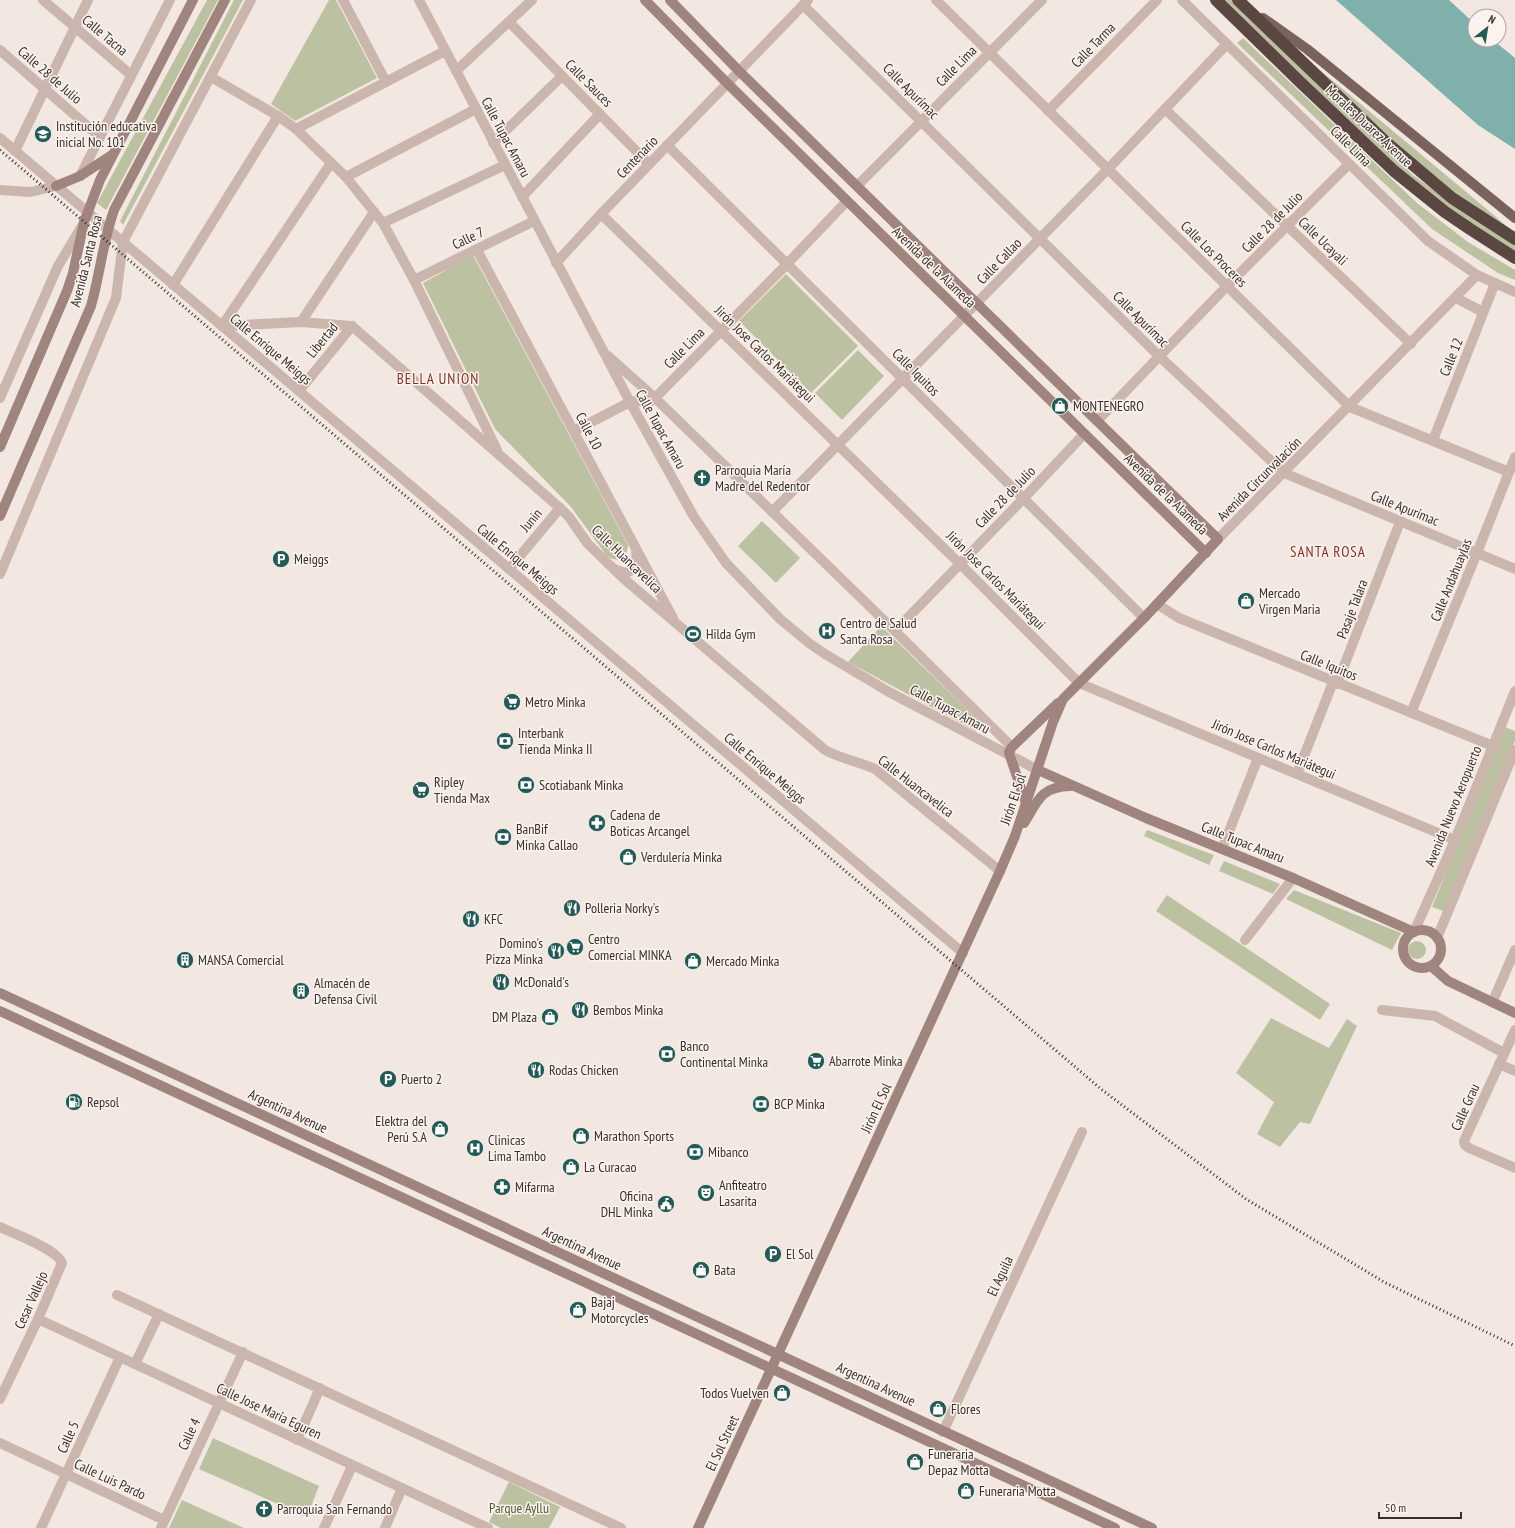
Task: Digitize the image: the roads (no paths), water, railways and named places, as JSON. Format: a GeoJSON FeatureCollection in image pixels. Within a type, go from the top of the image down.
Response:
{"type":"FeatureCollection","features":[{"type":"Feature","properties":{"kind":"highway","name":"Morales Duarez Avenue"},"geometry":{"type":"LineString","coordinates":[[1216,0],[1356,136],[1415,188],[1464,225],[1515,258]]}},
{"type":"Feature","properties":{"kind":"highway","name":"Morales Duarez Avenue"},"geometry":{"type":"LineString","coordinates":[[1239,1],[1387,143],[1452,198],[1515,239]]}},
{"type":"Feature","properties":{"kind":"main road","name":"Avenida Santa Rosa"},"geometry":{"type":"LineString","coordinates":[[0,447],[67,291],[73,273],[84,222],[100,180],[193,0]]}},
{"type":"Feature","properties":{"kind":"main road","name":"Avenida Santa Rosa"},"geometry":{"type":"LineString","coordinates":[[0,516],[91,306],[96,288],[107,229],[114,210],[123,190],[225,0]]}},
{"type":"Feature","properties":{"kind":"main road","name":"Avenida de la Alameda"},"geometry":{"type":"LineString","coordinates":[[645,0],[727,83],[1206,553]]}},
{"type":"Feature","properties":{"kind":"main road","name":"Avenida de la Alameda"},"geometry":{"type":"LineString","coordinates":[[670,0],[739,71],[1218,539]]}},
{"type":"Feature","properties":{"kind":"main road"},"geometry":{"type":"LineString","coordinates":[[1239,1],[1307,49],[1515,218]]}},
{"type":"Feature","properties":{"kind":"main road"},"geometry":{"type":"LineString","coordinates":[[56,186],[80,176],[114,154]]}},
{"type":"Feature","properties":{"kind":"main road","name":"Avenida Circunvalación"},"geometry":{"type":"LineString","coordinates":[[1038,770],[1053,722],[1063,699],[1144,618],[1218,539]]}},
{"type":"Feature","properties":{"kind":"main road"},"geometry":{"type":"LineString","coordinates":[[1026,804],[1011,752],[1063,699]]}},
{"type":"Feature","properties":{"kind":"main road","name":"Jirón El Sol"},"geometry":{"type":"LineString","coordinates":[[772,1369],[1000,871],[1015,836],[1038,770]]}},
{"type":"Feature","properties":{"kind":"main road","name":"Calle Tupac Amaru"},"geometry":{"type":"LineString","coordinates":[[1038,770],[1146,818],[1293,878],[1414,932]]}},
{"type":"Feature","properties":{"kind":"main road","name":"Jirón El Sol"},"geometry":{"type":"LineString","coordinates":[[1015,836],[1044,793],[1051,788],[1073,786]]}},
{"type":"Feature","properties":{"kind":"main road"},"geometry":{"type":"LineString","coordinates":[[1427,931],[1437,938],[1440,944],[1439,956],[1431,966],[1420,968],[1409,963],[1405,958],[1403,948],[1404,943],[1406,938],[1414,932],[1427,931]]}},
{"type":"Feature","properties":{"kind":"main road"},"geometry":{"type":"LineString","coordinates":[[1431,966],[1448,981],[1515,1012]]}},
{"type":"Feature","properties":{"kind":"main road","name":"Argentina Avenue"},"geometry":{"type":"LineString","coordinates":[[0,993],[1152,1528]]}},
{"type":"Feature","properties":{"kind":"main road"},"geometry":{"type":"LineString","coordinates":[[0,1012],[1115,1528]]}},
{"type":"Feature","properties":{"kind":"main road","name":"El Sol Street"},"geometry":{"type":"LineString","coordinates":[[698,1528],[772,1369]]}},
{"type":"Feature","properties":{"kind":"street","name":"Calle Tacna"},"geometry":{"type":"LineString","coordinates":[[43,0],[131,75]]}},
{"type":"Feature","properties":{"kind":"street"},"geometry":{"type":"LineString","coordinates":[[15,151],[88,0]]}},
{"type":"Feature","properties":{"kind":"street"},"geometry":{"type":"LineString","coordinates":[[80,176],[170,0]]}},
{"type":"Feature","properties":{"kind":"street"},"geometry":{"type":"LineString","coordinates":[[0,574],[116,298],[123,242],[211,77],[250,0]]}},
{"type":"Feature","properties":{"kind":"street"},"geometry":{"type":"LineString","coordinates":[[343,0],[386,82]]}},
{"type":"Feature","properties":{"kind":"street","name":"Calle Tupac Amaru"},"geometry":{"type":"LineString","coordinates":[[419,0],[630,402],[694,517],[716,550],[734,573],[780,619],[809,643],[865,678],[1011,752],[1038,770]]}},
{"type":"Feature","properties":{"kind":"street"},"geometry":{"type":"LineString","coordinates":[[456,71],[532,0]]}},
{"type":"Feature","properties":{"kind":"street","name":"Calle Los Proceres"},"geometry":{"type":"LineString","coordinates":[[936,0],[1350,406],[1509,472]]}},
{"type":"Feature","properties":{"kind":"street","name":"Calle Lima"},"geometry":{"type":"LineString","coordinates":[[857,186],[1042,0]]}},
{"type":"Feature","properties":{"kind":"street","name":"Calle Tarma"},"geometry":{"type":"LineString","coordinates":[[1048,110],[1157,0]]}},
{"type":"Feature","properties":{"kind":"street","name":"Calle Lima"},"geometry":{"type":"LineString","coordinates":[[1182,0],[1428,241],[1477,275],[1515,292]]}},
{"type":"Feature","properties":{"kind":"street","name":"Centenario"},"geometry":{"type":"LineString","coordinates":[[556,263],[601,214],[806,2]]}},
{"type":"Feature","properties":{"kind":"street","name":"Calle Apurímac"},"geometry":{"type":"LineString","coordinates":[[806,2],[921,121],[1158,356],[1284,474],[1515,569]]}},
{"type":"Feature","properties":{"kind":"street","name":"Calle Sauces"},"geometry":{"type":"LineString","coordinates":[[508,22],[649,164]]}},
{"type":"Feature","properties":{"kind":"street","name":"Calle Callao"},"geometry":{"type":"LineString","coordinates":[[772,512],[1108,169],[1227,44]]}},
{"type":"Feature","properties":{"kind":"street","name":"Calle 28 de Julio"},"geometry":{"type":"LineString","coordinates":[[0,50],[100,136]]}},
{"type":"Feature","properties":{"kind":"street"},"geometry":{"type":"LineString","coordinates":[[296,130],[445,51]]}},
{"type":"Feature","properties":{"kind":"street"},"geometry":{"type":"LineString","coordinates":[[493,143],[562,76]]}},
{"type":"Feature","properties":{"kind":"street"},"geometry":{"type":"LineString","coordinates":[[211,77],[278,116],[296,130],[346,177],[383,223],[414,280],[498,454]]}},
{"type":"Feature","properties":{"kind":"street"},"geometry":{"type":"LineString","coordinates":[[346,177],[476,109]]}},
{"type":"Feature","properties":{"kind":"street","name":"Calle Ucayali"},"geometry":{"type":"LineString","coordinates":[[1165,109],[1411,344]]}},
{"type":"Feature","properties":{"kind":"street"},"geometry":{"type":"LineString","coordinates":[[522,197],[600,114]]}},
{"type":"Feature","properties":{"kind":"street"},"geometry":{"type":"LineString","coordinates":[[173,285],[278,116]]}},
{"type":"Feature","properties":{"kind":"street","name":"Calle Enrique Meiggs"},"geometry":{"type":"LineString","coordinates":[[0,138],[962,953]]}},
{"type":"Feature","properties":{"kind":"street","name":"Calle Iquitos"},"geometry":{"type":"LineString","coordinates":[[667,146],[1144,618]]}},
{"type":"Feature","properties":{"kind":"street"},"geometry":{"type":"LineString","coordinates":[[222,326],[331,163]]}},
{"type":"Feature","properties":{"kind":"street"},"geometry":{"type":"LineString","coordinates":[[383,223],[505,164]]}},
{"type":"Feature","properties":{"kind":"street","name":"Calle 28 de Julio"},"geometry":{"type":"LineString","coordinates":[[1097,421],[1158,356],[1349,164]]}},
{"type":"Feature","properties":{"kind":"street"},"geometry":{"type":"LineString","coordinates":[[0,190],[30,192],[56,186]]}},
{"type":"Feature","properties":{"kind":"street","name":"Calle Lima"},"geometry":{"type":"LineString","coordinates":[[655,398],[847,201]]}},
{"type":"Feature","properties":{"kind":"street"},"geometry":{"type":"LineString","coordinates":[[301,322],[374,212]]}},
{"type":"Feature","properties":{"kind":"street","name":"Jirón Jose Carlos Mariátegui"},"geometry":{"type":"LineString","coordinates":[[601,214],[960,564],[1079,683],[1455,840]]}},
{"type":"Feature","properties":{"kind":"street","name":"Calle 7"},"geometry":{"type":"LineString","coordinates":[[414,280],[534,221]]}},
{"type":"Feature","properties":{"kind":"street"},"geometry":{"type":"LineString","coordinates":[[0,398],[58,266],[84,222]]}},
{"type":"Feature","properties":{"kind":"street","name":"Calle 10"},"geometry":{"type":"LineString","coordinates":[[477,250],[677,625]]}},
{"type":"Feature","properties":{"kind":"street","name":"Avenida Circunvalación"},"geometry":{"type":"LineString","coordinates":[[1218,539],[1284,474],[1477,275]]}},
{"type":"Feature","properties":{"kind":"street","name":"Calle 12"},"geometry":{"type":"LineString","coordinates":[[1433,440],[1495,283]]}},
{"type":"Feature","properties":{"kind":"street"},"geometry":{"type":"LineString","coordinates":[[1456,298],[1483,312]]}},
{"type":"Feature","properties":{"kind":"street"},"geometry":{"type":"LineString","coordinates":[[222,326],[301,322],[352,326]]}},
{"type":"Feature","properties":{"kind":"street","name":"Calle Huancavelica"},"geometry":{"type":"LineString","coordinates":[[352,326],[560,508],[569,517],[588,544],[614,569],[677,625],[825,750],[836,756],[863,763],[875,769],[1000,871]]}},
{"type":"Feature","properties":{"kind":"street","name":"Libertad"},"geometry":{"type":"LineString","coordinates":[[299,391],[352,326]]}},
{"type":"Feature","properties":{"kind":"street","name":"Calle Tupac Amaru"},"geometry":{"type":"LineString","coordinates":[[602,351],[655,398],[895,631],[1011,752]]}},
{"type":"Feature","properties":{"kind":"street"},"geometry":{"type":"LineString","coordinates":[[574,431],[630,402],[637,401],[648,403],[655,398]]}},
{"type":"Feature","properties":{"kind":"street","name":"Calle 28 de Julio"},"geometry":{"type":"LineString","coordinates":[[895,631],[1084,434]]}},
{"type":"Feature","properties":{"kind":"street","name":"Calle Andahuaylas"},"geometry":{"type":"LineString","coordinates":[[1411,713],[1515,457]]}},
{"type":"Feature","properties":{"kind":"street","name":"Junin"},"geometry":{"type":"LineString","coordinates":[[509,569],[560,508]]}},
{"type":"Feature","properties":{"kind":"street","name":"Pasaje Talara"},"geometry":{"type":"LineString","coordinates":[[1297,774],[1400,522]]}},
{"type":"Feature","properties":{"kind":"street"},"geometry":{"type":"LineString","coordinates":[[614,569],[625,573],[630,571],[637,562],[636,549]]}},
{"type":"Feature","properties":{"kind":"street","name":"Calle Iquitos"},"geometry":{"type":"LineString","coordinates":[[1157,604],[1179,618],[1335,683],[1493,746]]}},
{"type":"Feature","properties":{"kind":"street","name":"Avenida Nuevo Aeropuerto"},"geometry":{"type":"LineString","coordinates":[[1414,932],[1455,840],[1493,746],[1511,713],[1515,691]]}},
{"type":"Feature","properties":{"kind":"street"},"geometry":{"type":"LineString","coordinates":[[1437,938],[1515,750]]}},
{"type":"Feature","properties":{"kind":"street"},"geometry":{"type":"LineString","coordinates":[[1222,849],[1258,758]]}},
{"type":"Feature","properties":{"kind":"street"},"geometry":{"type":"LineString","coordinates":[[1245,940],[1293,878]]}},
{"type":"Feature","properties":{"kind":"street"},"geometry":{"type":"LineString","coordinates":[[1493,1001],[1515,950]]}},
{"type":"Feature","properties":{"kind":"street"},"geometry":{"type":"LineString","coordinates":[[1382,1010],[1435,1016],[1504,1053]]}},
{"type":"Feature","properties":{"kind":"street","name":"Calle Grau"},"geometry":{"type":"LineString","coordinates":[[1515,1030],[1464,1141],[1465,1145],[1469,1148],[1515,1167]]}},
{"type":"Feature","properties":{"kind":"street"},"geometry":{"type":"LineString","coordinates":[[1499,1064],[1515,1071]]}},
{"type":"Feature","properties":{"kind":"street","name":"El Aguila"},"geometry":{"type":"LineString","coordinates":[[943,1432],[1082,1132]]}},
{"type":"Feature","properties":{"kind":"street","name":"Cesar Vallejo"},"geometry":{"type":"LineString","coordinates":[[0,1228],[50,1250],[58,1256],[62,1263],[38,1319],[0,1399]]}},
{"type":"Feature","properties":{"kind":"street"},"geometry":{"type":"LineString","coordinates":[[117,1295],[621,1528]]}},
{"type":"Feature","properties":{"kind":"street"},"geometry":{"type":"LineString","coordinates":[[135,1364],[159,1314]]}},
{"type":"Feature","properties":{"kind":"street","name":"Calle Jose María Eguren"},"geometry":{"type":"LineString","coordinates":[[38,1319],[488,1528]]}},
{"type":"Feature","properties":{"kind":"street","name":"Calle 4"},"geometry":{"type":"LineString","coordinates":[[162,1524],[243,1352]]}},
{"type":"Feature","properties":{"kind":"street","name":"Calle 5"},"geometry":{"type":"LineString","coordinates":[[41,1528],[120,1357]]}},
{"type":"Feature","properties":{"kind":"street"},"geometry":{"type":"LineString","coordinates":[[297,1440],[320,1388]]}},
{"type":"Feature","properties":{"kind":"street","name":"Calle Luis Pardo"},"geometry":{"type":"LineString","coordinates":[[0,1443],[67,1474],[162,1524]]}},
{"type":"Feature","properties":{"kind":"street"},"geometry":{"type":"LineString","coordinates":[[324,1528],[352,1466]]}},
{"type":"Feature","properties":{"kind":"street"},"geometry":{"type":"LineString","coordinates":[[385,1528],[402,1488]]}},
{"type":"Feature","properties":{"kind":"water"},"geometry":{"type":"Polygon","coordinates":[[[1336,0],[1449,0],[1467,17],[1467,48],[1503,48],[1515,58],[1515,149],[1478,125],[1336,0]]]}},
{"type":"Feature","properties":{"kind":"railway"},"geometry":{"type":"LineString","coordinates":[[0,150],[1101,1089],[1246,1199],[1384,1282],[1515,1346]]}},
{"type":"Feature","properties":{"kind":"place","name":"Institución educativa inicial No. 101"},"geometry":{"type":"Point","coordinates":[43,134]}},
{"type":"Feature","properties":{"kind":"place","name":"MONTENEGRO"},"geometry":{"type":"Point","coordinates":[1060,406]}},
{"type":"Feature","properties":{"kind":"place","name":"Parroquia María Madre del Redentor"},"geometry":{"type":"Point","coordinates":[702,478]}},
{"type":"Feature","properties":{"kind":"place","name":"Meiggs"},"geometry":{"type":"Point","coordinates":[281,559]}},
{"type":"Feature","properties":{"kind":"place","name":"Mercado Virgen Maria"},"geometry":{"type":"Point","coordinates":[1246,601]}},
{"type":"Feature","properties":{"kind":"place","name":"Centro de Salud Santa Rosa"},"geometry":{"type":"Point","coordinates":[827,631]}},
{"type":"Feature","properties":{"kind":"place","name":"Hilda Gym"},"geometry":{"type":"Point","coordinates":[693,634]}},
{"type":"Feature","properties":{"kind":"place","name":"Metro Minka"},"geometry":{"type":"Point","coordinates":[512,702]}},
{"type":"Feature","properties":{"kind":"place","name":"Interbank Tienda Minka II"},"geometry":{"type":"Point","coordinates":[505,741]}},
{"type":"Feature","properties":{"kind":"place","name":"Scotiabank Minka"},"geometry":{"type":"Point","coordinates":[526,785]}},
{"type":"Feature","properties":{"kind":"place","name":"Ripley Tienda Max"},"geometry":{"type":"Point","coordinates":[421,790]}},
{"type":"Feature","properties":{"kind":"place","name":"Cadena de Boticas Arcangel"},"geometry":{"type":"Point","coordinates":[597,823]}},
{"type":"Feature","properties":{"kind":"place","name":"BanBif Minka Callao"},"geometry":{"type":"Point","coordinates":[503,837]}},
{"type":"Feature","properties":{"kind":"place","name":"Verdulería Minka"},"geometry":{"type":"Point","coordinates":[628,857]}},
{"type":"Feature","properties":{"kind":"place","name":"Polleria Norky's"},"geometry":{"type":"Point","coordinates":[572,908]}},
{"type":"Feature","properties":{"kind":"place","name":"KFC"},"geometry":{"type":"Point","coordinates":[471,919]}},
{"type":"Feature","properties":{"kind":"place","name":"Centro Comercial MINKA"},"geometry":{"type":"Point","coordinates":[575,947]}},
{"type":"Feature","properties":{"kind":"place","name":"Domino's Pizza Minka"},"geometry":{"type":"Point","coordinates":[556,951]}},
{"type":"Feature","properties":{"kind":"place","name":"MANSA Comercial"},"geometry":{"type":"Point","coordinates":[185,960]}},
{"type":"Feature","properties":{"kind":"place","name":"Mercado Minka"},"geometry":{"type":"Point","coordinates":[693,961]}},
{"type":"Feature","properties":{"kind":"place","name":"McDonald's"},"geometry":{"type":"Point","coordinates":[501,982]}},
{"type":"Feature","properties":{"kind":"place","name":"Almacén de Defensa Civil"},"geometry":{"type":"Point","coordinates":[301,991]}},
{"type":"Feature","properties":{"kind":"place","name":"Bembos Minka"},"geometry":{"type":"Point","coordinates":[580,1010]}},
{"type":"Feature","properties":{"kind":"place","name":"DM Plaza"},"geometry":{"type":"Point","coordinates":[550,1017]}},
{"type":"Feature","properties":{"kind":"place","name":"Banco Continental Minka"},"geometry":{"type":"Point","coordinates":[667,1054]}},
{"type":"Feature","properties":{"kind":"place","name":"Abarrote Minka"},"geometry":{"type":"Point","coordinates":[816,1061]}},
{"type":"Feature","properties":{"kind":"place","name":"Rodas Chicken"},"geometry":{"type":"Point","coordinates":[536,1070]}},
{"type":"Feature","properties":{"kind":"place","name":"Puerto 2"},"geometry":{"type":"Point","coordinates":[388,1079]}},
{"type":"Feature","properties":{"kind":"place","name":"Repsol"},"geometry":{"type":"Point","coordinates":[74,1102]}},
{"type":"Feature","properties":{"kind":"place","name":"BCP Minka"},"geometry":{"type":"Point","coordinates":[761,1104]}},
{"type":"Feature","properties":{"kind":"place","name":"Elektra del Perú S.A"},"geometry":{"type":"Point","coordinates":[440,1129]}},
{"type":"Feature","properties":{"kind":"place","name":"Marathon Sports"},"geometry":{"type":"Point","coordinates":[581,1136]}},
{"type":"Feature","properties":{"kind":"place","name":"Clinicas Lima Tambo"},"geometry":{"type":"Point","coordinates":[475,1148]}},
{"type":"Feature","properties":{"kind":"place","name":"Mibanco"},"geometry":{"type":"Point","coordinates":[695,1152]}},
{"type":"Feature","properties":{"kind":"place","name":"La Curacao"},"geometry":{"type":"Point","coordinates":[571,1167]}},
{"type":"Feature","properties":{"kind":"place","name":"Mifarma"},"geometry":{"type":"Point","coordinates":[502,1187]}},
{"type":"Feature","properties":{"kind":"place","name":"Anfiteatro Lasarita"},"geometry":{"type":"Point","coordinates":[706,1193]}},
{"type":"Feature","properties":{"kind":"place","name":"Oficina DHL Minka"},"geometry":{"type":"Point","coordinates":[666,1204]}},
{"type":"Feature","properties":{"kind":"place","name":"El Sol"},"geometry":{"type":"Point","coordinates":[773,1254]}},
{"type":"Feature","properties":{"kind":"place","name":"Bata"},"geometry":{"type":"Point","coordinates":[701,1270]}},
{"type":"Feature","properties":{"kind":"place","name":"Bajaj Motorcycles"},"geometry":{"type":"Point","coordinates":[578,1310]}},
{"type":"Feature","properties":{"kind":"place","name":"Todos Vuelven"},"geometry":{"type":"Point","coordinates":[782,1393]}},
{"type":"Feature","properties":{"kind":"place","name":"Flores"},"geometry":{"type":"Point","coordinates":[938,1409]}},
{"type":"Feature","properties":{"kind":"place","name":"Funeraria Depaz Motta"},"geometry":{"type":"Point","coordinates":[915,1462]}},
{"type":"Feature","properties":{"kind":"place","name":"Funeraria Motta"},"geometry":{"type":"Point","coordinates":[966,1491]}},
{"type":"Feature","properties":{"kind":"place","name":"Parroquia San Fernando"},"geometry":{"type":"Point","coordinates":[264,1509]}},
{"type":"Feature","properties":{"kind":"district","name":"BELLA UNION"},"geometry":{"type":"Point","coordinates":[438,379]}},
{"type":"Feature","properties":{"kind":"district","name":"SANTA ROSA"},"geometry":{"type":"Point","coordinates":[1328,552]}},
{"type":"Feature","properties":{"kind":"park label","name":"Parque Ayllu"},"geometry":{"type":"Point","coordinates":[519,1508]}}]}
